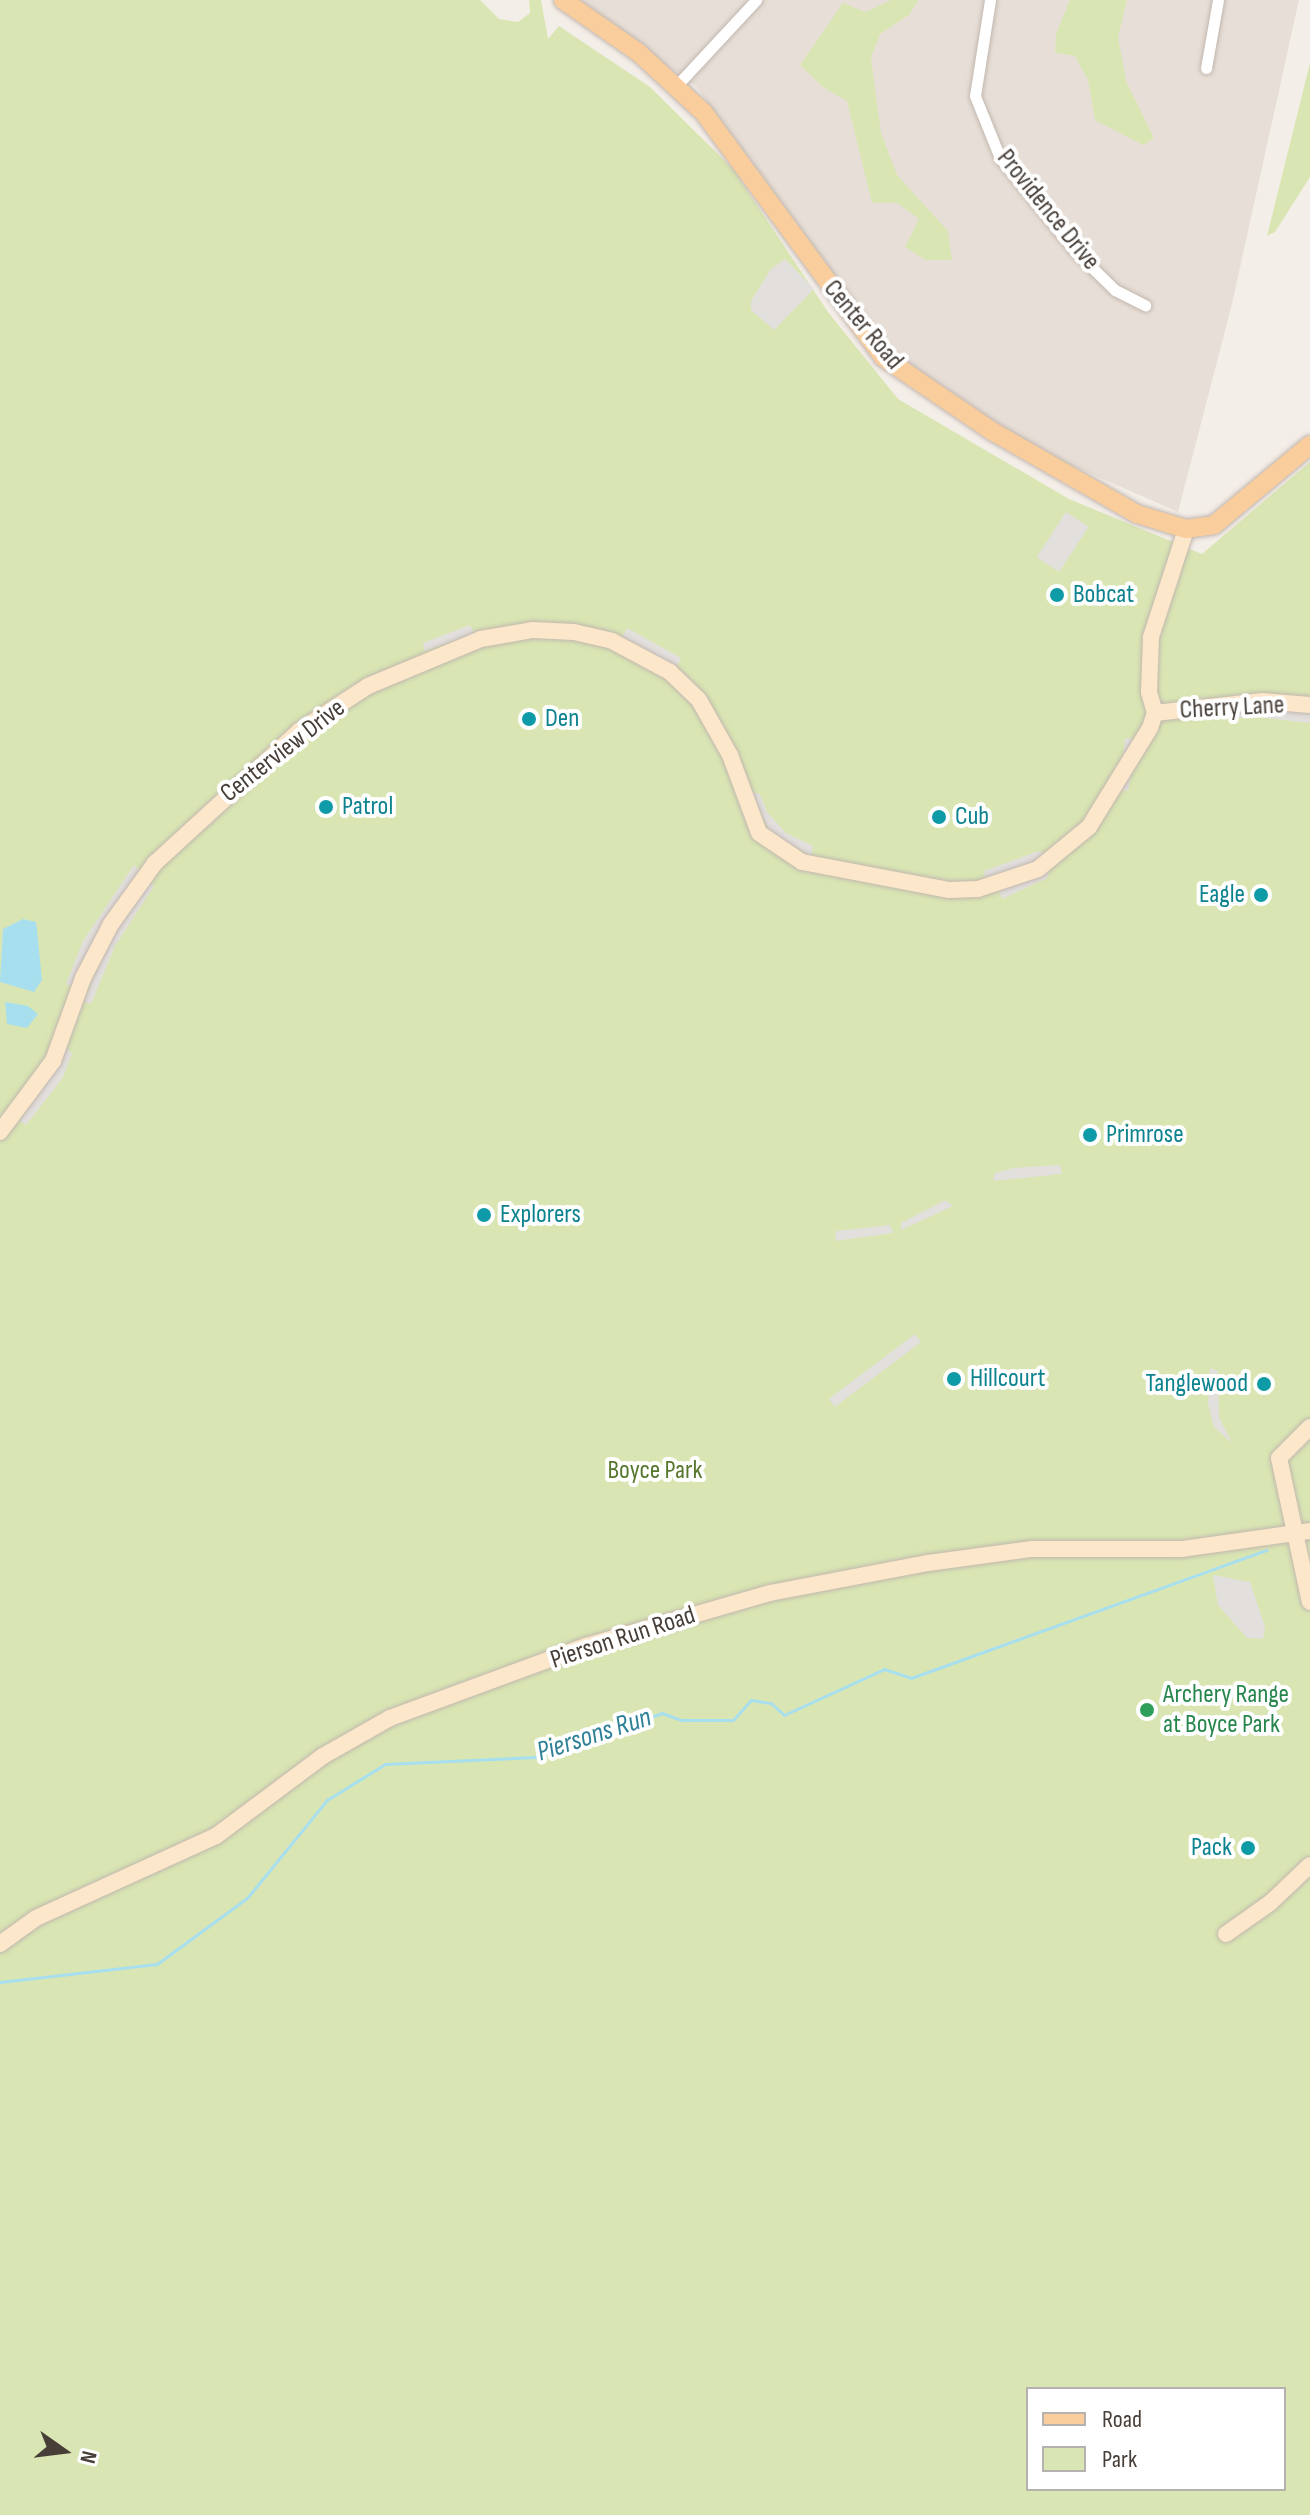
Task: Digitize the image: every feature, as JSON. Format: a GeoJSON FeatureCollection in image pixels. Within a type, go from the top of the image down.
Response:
{"type":"FeatureCollection","features":[{"type":"Feature","properties":{"kind":"main road","name":"Center Road"},"geometry":{"type":"LineString","coordinates":[[563,0],[678,84],[883,357],[937,398],[1107,497],[1165,526],[1186,529]]}},
{"type":"Feature","properties":{"kind":"main road"},"geometry":{"type":"LineString","coordinates":[[1186,529],[1214,525],[1310,445]]}},
{"type":"Feature","properties":{"kind":"street"},"geometry":{"type":"LineString","coordinates":[[678,84],[756,0]]}},
{"type":"Feature","properties":{"kind":"street","name":"Providence Drive"},"geometry":{"type":"LineString","coordinates":[[990,0],[975,96],[1000,158],[1075,251],[1115,290],[1145,305]]}},
{"type":"Feature","properties":{"kind":"street"},"geometry":{"type":"LineString","coordinates":[[1206,68],[1218,0]]}},
{"type":"Feature","properties":{"kind":"street"},"geometry":{"type":"LineString","coordinates":[[1155,713],[1149,692],[1151,637],[1186,529]]}},
{"type":"Feature","properties":{"kind":"street","name":"Centerview Drive"},"geometry":{"type":"LineString","coordinates":[[0,1132],[53,1061],[83,978],[111,924],[155,863],[299,731],[368,686],[417,662],[481,639],[533,630],[612,641],[670,672],[699,700],[730,755],[759,833],[776,848],[832,870],[949,890],[1001,883],[1038,869],[1064,850],[1089,827],[1155,713]]}},
{"type":"Feature","properties":{"kind":"street","name":"Cherry Lane"},"geometry":{"type":"LineString","coordinates":[[1155,713],[1262,701],[1310,705]]}},
{"type":"Feature","properties":{"kind":"street"},"geometry":{"type":"LineString","coordinates":[[1310,1427],[1279,1458],[1303,1533],[1310,1602]]}},
{"type":"Feature","properties":{"kind":"street","name":"Pierson Run Road"},"geometry":{"type":"LineString","coordinates":[[0,1944],[36,1918],[216,1836],[323,1756],[390,1718],[586,1646],[770,1593],[928,1563],[1032,1549],[1182,1549],[1303,1533]]}},
{"type":"Feature","properties":{"kind":"street"},"geometry":{"type":"LineString","coordinates":[[1226,1934],[1270,1903],[1310,1865]]}},
{"type":"Feature","properties":{"kind":"shaded area"},"geometry":{"type":"Polygon","coordinates":[[[574,0],[1299,0],[1232,304],[1178,512],[1016,441],[899,358],[843,302],[804,251],[697,87],[574,0]]]}},
{"type":"Feature","properties":{"kind":"shaded area"},"geometry":{"type":"Polygon","coordinates":[[[785,259],[814,289],[774,330],[751,310],[751,301],[771,269],[785,259]]]}},
{"type":"Feature","properties":{"kind":"shaded area"},"geometry":{"type":"Polygon","coordinates":[[[1066,512],[1089,527],[1059,572],[1037,557],[1066,512]]]}},
{"type":"Feature","properties":{"kind":"shaded area"},"geometry":{"type":"Polygon","coordinates":[[[470,625],[474,634],[424,651],[423,643],[470,625]]]}},
{"type":"Feature","properties":{"kind":"shaded area"},"geometry":{"type":"Polygon","coordinates":[[[627,628],[681,658],[676,667],[622,637],[627,628]]]}},
{"type":"Feature","properties":{"kind":"shaded area"},"geometry":{"type":"Polygon","coordinates":[[[1271,706],[1310,713],[1310,723],[1257,717],[1212,719],[1200,711],[1271,706]]]}},
{"type":"Feature","properties":{"kind":"shaded area"},"geometry":{"type":"Polygon","coordinates":[[[1125,738],[1134,739],[1129,791],[1120,790],[1125,738]]]}},
{"type":"Feature","properties":{"kind":"shaded area"},"geometry":{"type":"Polygon","coordinates":[[[749,792],[760,794],[767,812],[786,833],[813,846],[811,856],[771,833],[749,792]]]}},
{"type":"Feature","properties":{"kind":"shaded area"},"geometry":{"type":"Polygon","coordinates":[[[1039,851],[1046,855],[1033,864],[985,879],[984,871],[1039,851]]]}},
{"type":"Feature","properties":{"kind":"shaded area"},"geometry":{"type":"Polygon","coordinates":[[[134,865],[140,870],[98,933],[74,987],[66,984],[83,941],[134,865]]]}},
{"type":"Feature","properties":{"kind":"shaded area"},"geometry":{"type":"Polygon","coordinates":[[[1051,866],[1047,878],[1002,899],[999,890],[1051,866]]]}},
{"type":"Feature","properties":{"kind":"shaded area"},"geometry":{"type":"Polygon","coordinates":[[[148,881],[154,886],[115,946],[91,1004],[84,1002],[109,939],[148,881]]]}},
{"type":"Feature","properties":{"kind":"shaded area"},"geometry":{"type":"Polygon","coordinates":[[[67,1048],[72,1054],[62,1079],[26,1125],[20,1121],[67,1048]]]}},
{"type":"Feature","properties":{"kind":"shaded area"},"geometry":{"type":"Polygon","coordinates":[[[1060,1165],[1062,1174],[993,1181],[995,1173],[1014,1168],[1060,1165]]]}},
{"type":"Feature","properties":{"kind":"shaded area"},"geometry":{"type":"Polygon","coordinates":[[[945,1200],[953,1206],[901,1230],[901,1223],[945,1200]]]}},
{"type":"Feature","properties":{"kind":"shaded area"},"geometry":{"type":"Polygon","coordinates":[[[890,1225],[893,1233],[835,1241],[836,1231],[890,1225]]]}},
{"type":"Feature","properties":{"kind":"shaded area"},"geometry":{"type":"Polygon","coordinates":[[[915,1334],[921,1342],[835,1407],[829,1399],[915,1334]]]}},
{"type":"Feature","properties":{"kind":"shaded area"},"geometry":{"type":"Polygon","coordinates":[[[1210,1368],[1218,1371],[1219,1417],[1232,1443],[1214,1427],[1208,1404],[1210,1368]]]}},
{"type":"Feature","properties":{"kind":"shaded area"},"geometry":{"type":"Polygon","coordinates":[[[1213,1575],[1250,1582],[1265,1627],[1263,1639],[1247,1638],[1218,1605],[1213,1575]]]}},
{"type":"Feature","properties":{"kind":"green space","name":"Boyce Park"},"geometry":{"type":"Polygon","coordinates":[[[0,0],[480,0],[499,19],[518,22],[530,13],[529,0],[541,0],[548,39],[559,26],[650,87],[733,169],[828,312],[898,399],[1069,499],[1202,554],[1310,462],[1310,2515],[0,2515],[0,0]]]}},
{"type":"Feature","properties":{"kind":"green space"},"geometry":{"type":"Polygon","coordinates":[[[891,0],[918,0],[909,15],[880,34],[871,58],[881,133],[897,175],[948,231],[952,260],[926,260],[905,247],[919,219],[897,203],[872,203],[847,101],[824,88],[800,65],[843,3],[866,12],[891,0]]]}},
{"type":"Feature","properties":{"kind":"green space"},"geometry":{"type":"Polygon","coordinates":[[[1070,0],[1127,0],[1118,37],[1126,81],[1154,138],[1143,145],[1095,120],[1088,80],[1075,56],[1055,53],[1056,34],[1070,0]]]}},
{"type":"Feature","properties":{"kind":"green space"},"geometry":{"type":"Polygon","coordinates":[[[1310,63],[1310,177],[1275,232],[1267,236],[1310,63]]]}},
{"type":"Feature","properties":{"kind":"water"},"geometry":{"type":"Polygon","coordinates":[[[23,919],[36,922],[42,980],[34,992],[0,982],[3,929],[23,919]]]}},
{"type":"Feature","properties":{"kind":"water"},"geometry":{"type":"Polygon","coordinates":[[[5,1002],[28,1006],[38,1014],[27,1028],[7,1024],[5,1002]]]}},
{"type":"Feature","properties":{"kind":"waterway","name":"Piersons Run"},"geometry":{"type":"LineString","coordinates":[[0,1982],[157,1964],[247,1898],[327,1800],[385,1764],[536,1757],[662,1713],[681,1720],[733,1720],[751,1700],[771,1703],[784,1715],[884,1669],[911,1678],[1267,1550]]}},
{"type":"Feature","properties":{"kind":"place","name":"Bobcat"},"geometry":{"type":"Point","coordinates":[1057,595]}},
{"type":"Feature","properties":{"kind":"place","name":"Den"},"geometry":{"type":"Point","coordinates":[529,719]}},
{"type":"Feature","properties":{"kind":"place","name":"Patrol"},"geometry":{"type":"Point","coordinates":[326,807]}},
{"type":"Feature","properties":{"kind":"place","name":"Cub"},"geometry":{"type":"Point","coordinates":[939,817]}},
{"type":"Feature","properties":{"kind":"place","name":"Eagle"},"geometry":{"type":"Point","coordinates":[1261,895]}},
{"type":"Feature","properties":{"kind":"place","name":"Primrose"},"geometry":{"type":"Point","coordinates":[1090,1135]}},
{"type":"Feature","properties":{"kind":"place","name":"Explorers"},"geometry":{"type":"Point","coordinates":[484,1215]}},
{"type":"Feature","properties":{"kind":"place","name":"Hillcourt"},"geometry":{"type":"Point","coordinates":[954,1379]}},
{"type":"Feature","properties":{"kind":"place","name":"Tanglewood"},"geometry":{"type":"Point","coordinates":[1264,1384]}},
{"type":"Feature","properties":{"kind":"place","name":"Archery Range at Boyce Park"},"geometry":{"type":"Point","coordinates":[1147,1710]}},
{"type":"Feature","properties":{"kind":"place","name":"Pack"},"geometry":{"type":"Point","coordinates":[1248,1848]}}]}
